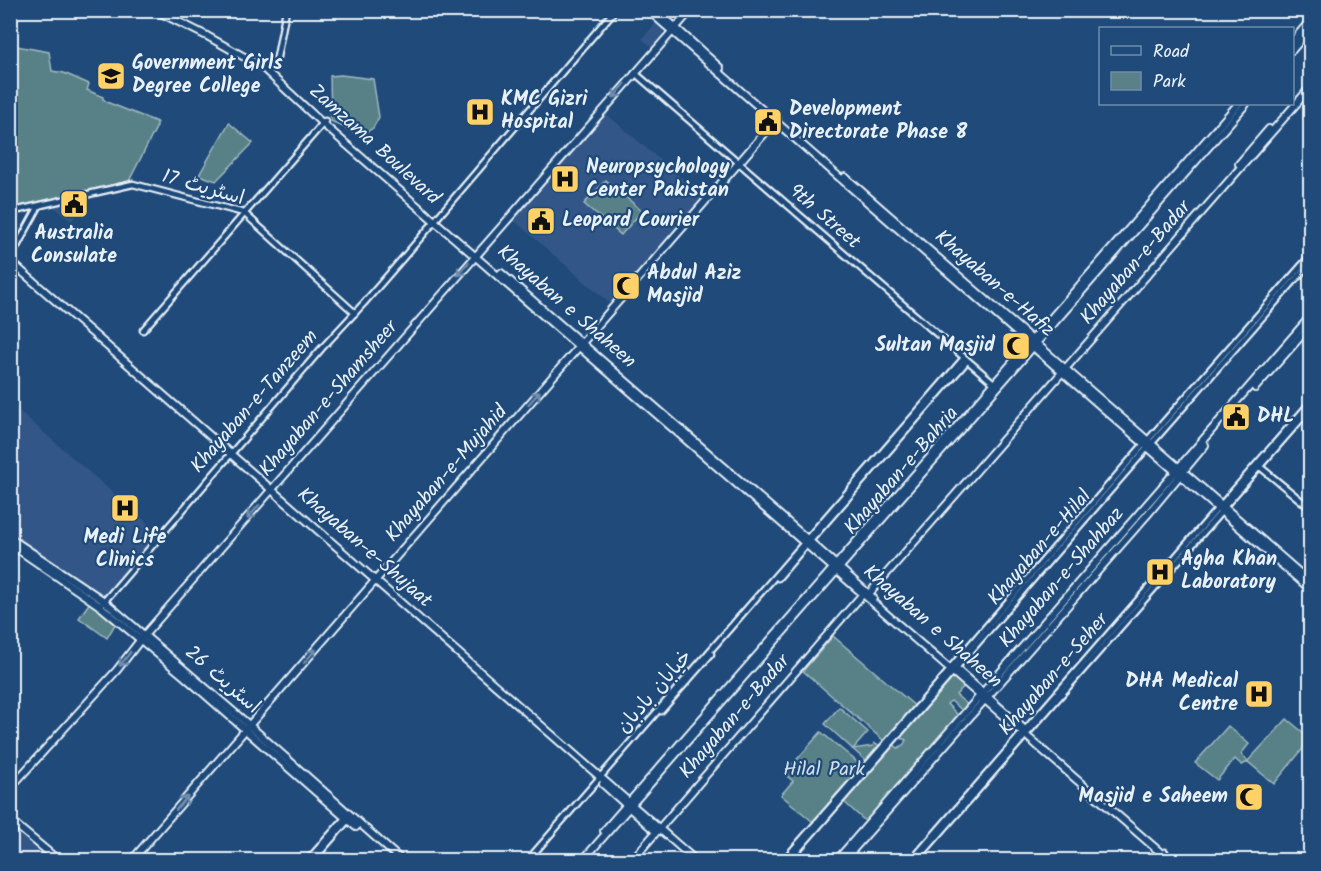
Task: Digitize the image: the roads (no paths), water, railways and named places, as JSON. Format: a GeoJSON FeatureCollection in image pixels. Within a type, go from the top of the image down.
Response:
{"type":"FeatureCollection","features":[{"type":"Feature","properties":{"kind":"main road","name":"Zamzama Boulevard"},"geometry":{"type":"LineString","coordinates":[[155,10],[262,67],[476,254]]}},
{"type":"Feature","properties":{"kind":"main road","name":"Zamzama Boulevard"},"geometry":{"type":"LineString","coordinates":[[164,10],[232,46],[268,69],[324,122]]}},
{"type":"Feature","properties":{"kind":"main road"},"geometry":{"type":"LineString","coordinates":[[648,10],[672,29]]}},
{"type":"Feature","properties":{"kind":"main road"},"geometry":{"type":"LineString","coordinates":[[656,10],[672,29]]}},
{"type":"Feature","properties":{"kind":"main road"},"geometry":{"type":"LineString","coordinates":[[672,29],[686,10]]}},
{"type":"Feature","properties":{"kind":"main road"},"geometry":{"type":"LineString","coordinates":[[672,29],[691,10]]}},
{"type":"Feature","properties":{"kind":"main road"},"geometry":{"type":"LineString","coordinates":[[1294,48],[1311,21]]}},
{"type":"Feature","properties":{"kind":"main road","name":"Khayaban-e-Shamsheer"},"geometry":{"type":"LineString","coordinates":[[10,788],[117,670],[143,637],[364,386],[672,29]]}},
{"type":"Feature","properties":{"kind":"main road","name":"Khayaban-e-Hafiz"},"geometry":{"type":"LineString","coordinates":[[672,29],[1292,569],[1311,589]]}},
{"type":"Feature","properties":{"kind":"main road"},"geometry":{"type":"LineString","coordinates":[[1294,41],[1311,29]]}},
{"type":"Feature","properties":{"kind":"main road","name":"Khayaban-e-Badar"},"geometry":{"type":"LineString","coordinates":[[1294,101],[1311,82]]}},
{"type":"Feature","properties":{"kind":"main road","name":"Khayaban-e-Badar"},"geometry":{"type":"LineString","coordinates":[[634,861],[1311,88]]}},
{"type":"Feature","properties":{"kind":"main road","name":"Khayaban-e-Bahria"},"geometry":{"type":"LineString","coordinates":[[583,861],[1237,105]]}},
{"type":"Feature","properties":{"kind":"main road","name":"Khayaban-e-Bahria"},"geometry":{"type":"LineString","coordinates":[[1132,229],[1245,105]]}},
{"type":"Feature","properties":{"kind":"main road","name":"Khayaban-e-Badar"},"geometry":{"type":"LineString","coordinates":[[1063,369],[1290,105]]}},
{"type":"Feature","properties":{"kind":"main road","name":"Khayaban-e-Mujahid"},"geometry":{"type":"LineString","coordinates":[[132,861],[776,121]]}},
{"type":"Feature","properties":{"kind":"main road","name":"Khayaban e Shaheen"},"geometry":{"type":"LineString","coordinates":[[476,254],[1166,857],[1174,861]]}},
{"type":"Feature","properties":{"kind":"main road","name":"Khayaban-e-Shujaat"},"geometry":{"type":"LineString","coordinates":[[10,260],[229,454]]}},
{"type":"Feature","properties":{"kind":"main road","name":"Khayaban-e-Shujaat"},"geometry":{"type":"LineString","coordinates":[[10,266],[271,490],[600,778],[690,861]]}},
{"type":"Feature","properties":{"kind":"main road","name":"Khayaban-e-Shahbaz"},"geometry":{"type":"LineString","coordinates":[[837,861],[1171,482],[1182,474],[1188,462],[1311,317]]}},
{"type":"Feature","properties":{"kind":"main road","name":"Khayaban-e-Shahbaz"},"geometry":{"type":"LineString","coordinates":[[1250,390],[1311,326]]}},
{"type":"Feature","properties":{"kind":"main road"},"geometry":{"type":"LineString","coordinates":[[1171,482],[1171,464],[1188,462]]}},
{"type":"Feature","properties":{"kind":"main road"},"geometry":{"type":"LineString","coordinates":[[1171,482],[1182,474],[1188,462]]}},
{"type":"Feature","properties":{"kind":"main road","name":"اسٹریٹ 26"},"geometry":{"type":"LineString","coordinates":[[10,538],[102,603],[401,861]]}},
{"type":"Feature","properties":{"kind":"main road","name":"اسٹریٹ 26"},"geometry":{"type":"LineString","coordinates":[[10,544],[102,603]]}},
{"type":"Feature","properties":{"kind":"main road","name":"Khayaban-e-Hafiz"},"geometry":{"type":"LineString","coordinates":[[1292,569],[1311,582]]}},
{"type":"Feature","properties":{"kind":"main road","name":"Khayaban-e-Shahbaz"},"geometry":{"type":"LineString","coordinates":[[844,861],[983,697]]}},
{"type":"Feature","properties":{"kind":"main road","name":"Khayaban-e-Bahria"},"geometry":{"type":"LineString","coordinates":[[578,861],[630,805]]}},
{"type":"Feature","properties":{"kind":"main road","name":"اسٹریٹ 26"},"geometry":{"type":"LineString","coordinates":[[349,817],[395,861]]}},
{"type":"Feature","properties":{"kind":"main road"},"geometry":{"type":"LineString","coordinates":[[10,820],[58,861]]}},
{"type":"Feature","properties":{"kind":"main road"},"geometry":{"type":"LineString","coordinates":[[10,825],[53,861]]}},
{"type":"Feature","properties":{"kind":"main road","name":"Khayaban-e-Shujaat"},"geometry":{"type":"LineString","coordinates":[[659,832],[695,861]]}},
{"type":"Feature","properties":{"kind":"street"},"geometry":{"type":"LineString","coordinates":[[268,69],[276,57],[286,10]]}},
{"type":"Feature","properties":{"kind":"street","name":"Khayaban-e-Tanzeem"},"geometry":{"type":"LineString","coordinates":[[102,603],[615,10]]}},
{"type":"Feature","properties":{"kind":"street","name":"9th Street"},"geometry":{"type":"LineString","coordinates":[[635,73],[996,385]]}},
{"type":"Feature","properties":{"kind":"street"},"geometry":{"type":"LineString","coordinates":[[143,330],[324,122]]}},
{"type":"Feature","properties":{"kind":"street","name":"اسٹریٹ 17"},"geometry":{"type":"LineString","coordinates":[[10,212],[132,184],[244,213],[355,313]]}},
{"type":"Feature","properties":{"kind":"street"},"geometry":{"type":"LineString","coordinates":[[10,260],[39,206]]}},
{"type":"Feature","properties":{"kind":"street"},"geometry":{"type":"LineString","coordinates":[[784,861],[1311,256]]}},
{"type":"Feature","properties":{"kind":"street"},"geometry":{"type":"LineString","coordinates":[[1247,332],[1311,263]]}},
{"type":"Feature","properties":{"kind":"street","name":"خیابان بادبان"},"geometry":{"type":"LineString","coordinates":[[530,861],[965,359]]}},
{"type":"Feature","properties":{"kind":"street"},"geometry":{"type":"LineString","coordinates":[[1258,465],[1311,403]]}},
{"type":"Feature","properties":{"kind":"street"},"geometry":{"type":"LineString","coordinates":[[1258,465],[1311,409]]}},
{"type":"Feature","properties":{"kind":"street"},"geometry":{"type":"LineString","coordinates":[[1258,465],[1311,510]]}},
{"type":"Feature","properties":{"kind":"street","name":"Khayaban-e-Seher"},"geometry":{"type":"LineString","coordinates":[[914,861],[1258,465]]}},
{"type":"Feature","properties":{"kind":"street"},"geometry":{"type":"LineString","coordinates":[[789,861],[952,669]]}},
{"type":"Feature","properties":{"kind":"street"},"geometry":{"type":"LineString","coordinates":[[308,861],[349,817]]}},
{"type":"Feature","properties":{"kind":"street"},"geometry":{"type":"LineString","coordinates":[[313,861],[349,817]]}},
{"type":"Feature","properties":{"kind":"street"},"geometry":{"type":"LineString","coordinates":[[1158,861],[1166,857]]}},
{"type":"Feature","properties":{"kind":"place","name":"Government Girls Degree College"},"geometry":{"type":"Point","coordinates":[111,76]}},
{"type":"Feature","properties":{"kind":"place","name":"KMC Gizri Hospital"},"geometry":{"type":"Point","coordinates":[480,112]}},
{"type":"Feature","properties":{"kind":"place","name":"Development Directorate Phase 8"},"geometry":{"type":"Point","coordinates":[768,122]}},
{"type":"Feature","properties":{"kind":"place","name":"Neuropsychology Center Pakistan"},"geometry":{"type":"Point","coordinates":[565,179]}},
{"type":"Feature","properties":{"kind":"place","name":"Australia Consulate"},"geometry":{"type":"Point","coordinates":[74,204]}},
{"type":"Feature","properties":{"kind":"place","name":"Leopard Courier"},"geometry":{"type":"Point","coordinates":[541,221]}},
{"type":"Feature","properties":{"kind":"place","name":"Abdul Aziz Masjid"},"geometry":{"type":"Point","coordinates":[626,286]}},
{"type":"Feature","properties":{"kind":"place","name":"Sultan Masjid"},"geometry":{"type":"Point","coordinates":[1016,346]}},
{"type":"Feature","properties":{"kind":"place","name":"DHL"},"geometry":{"type":"Point","coordinates":[1236,417]}},
{"type":"Feature","properties":{"kind":"place","name":"Medi Life Clinics"},"geometry":{"type":"Point","coordinates":[125,508]}},
{"type":"Feature","properties":{"kind":"place","name":"Agha Khan Laboratory"},"geometry":{"type":"Point","coordinates":[1160,572]}},
{"type":"Feature","properties":{"kind":"place","name":"DHA Medical Centre"},"geometry":{"type":"Point","coordinates":[1259,694]}},
{"type":"Feature","properties":{"kind":"place","name":"Masjid e Saheem"},"geometry":{"type":"Point","coordinates":[1249,797]}},
{"type":"Feature","properties":{"kind":"park label","name":"Hilal Park"},"geometry":{"type":"Point","coordinates":[824,770]}}]}
